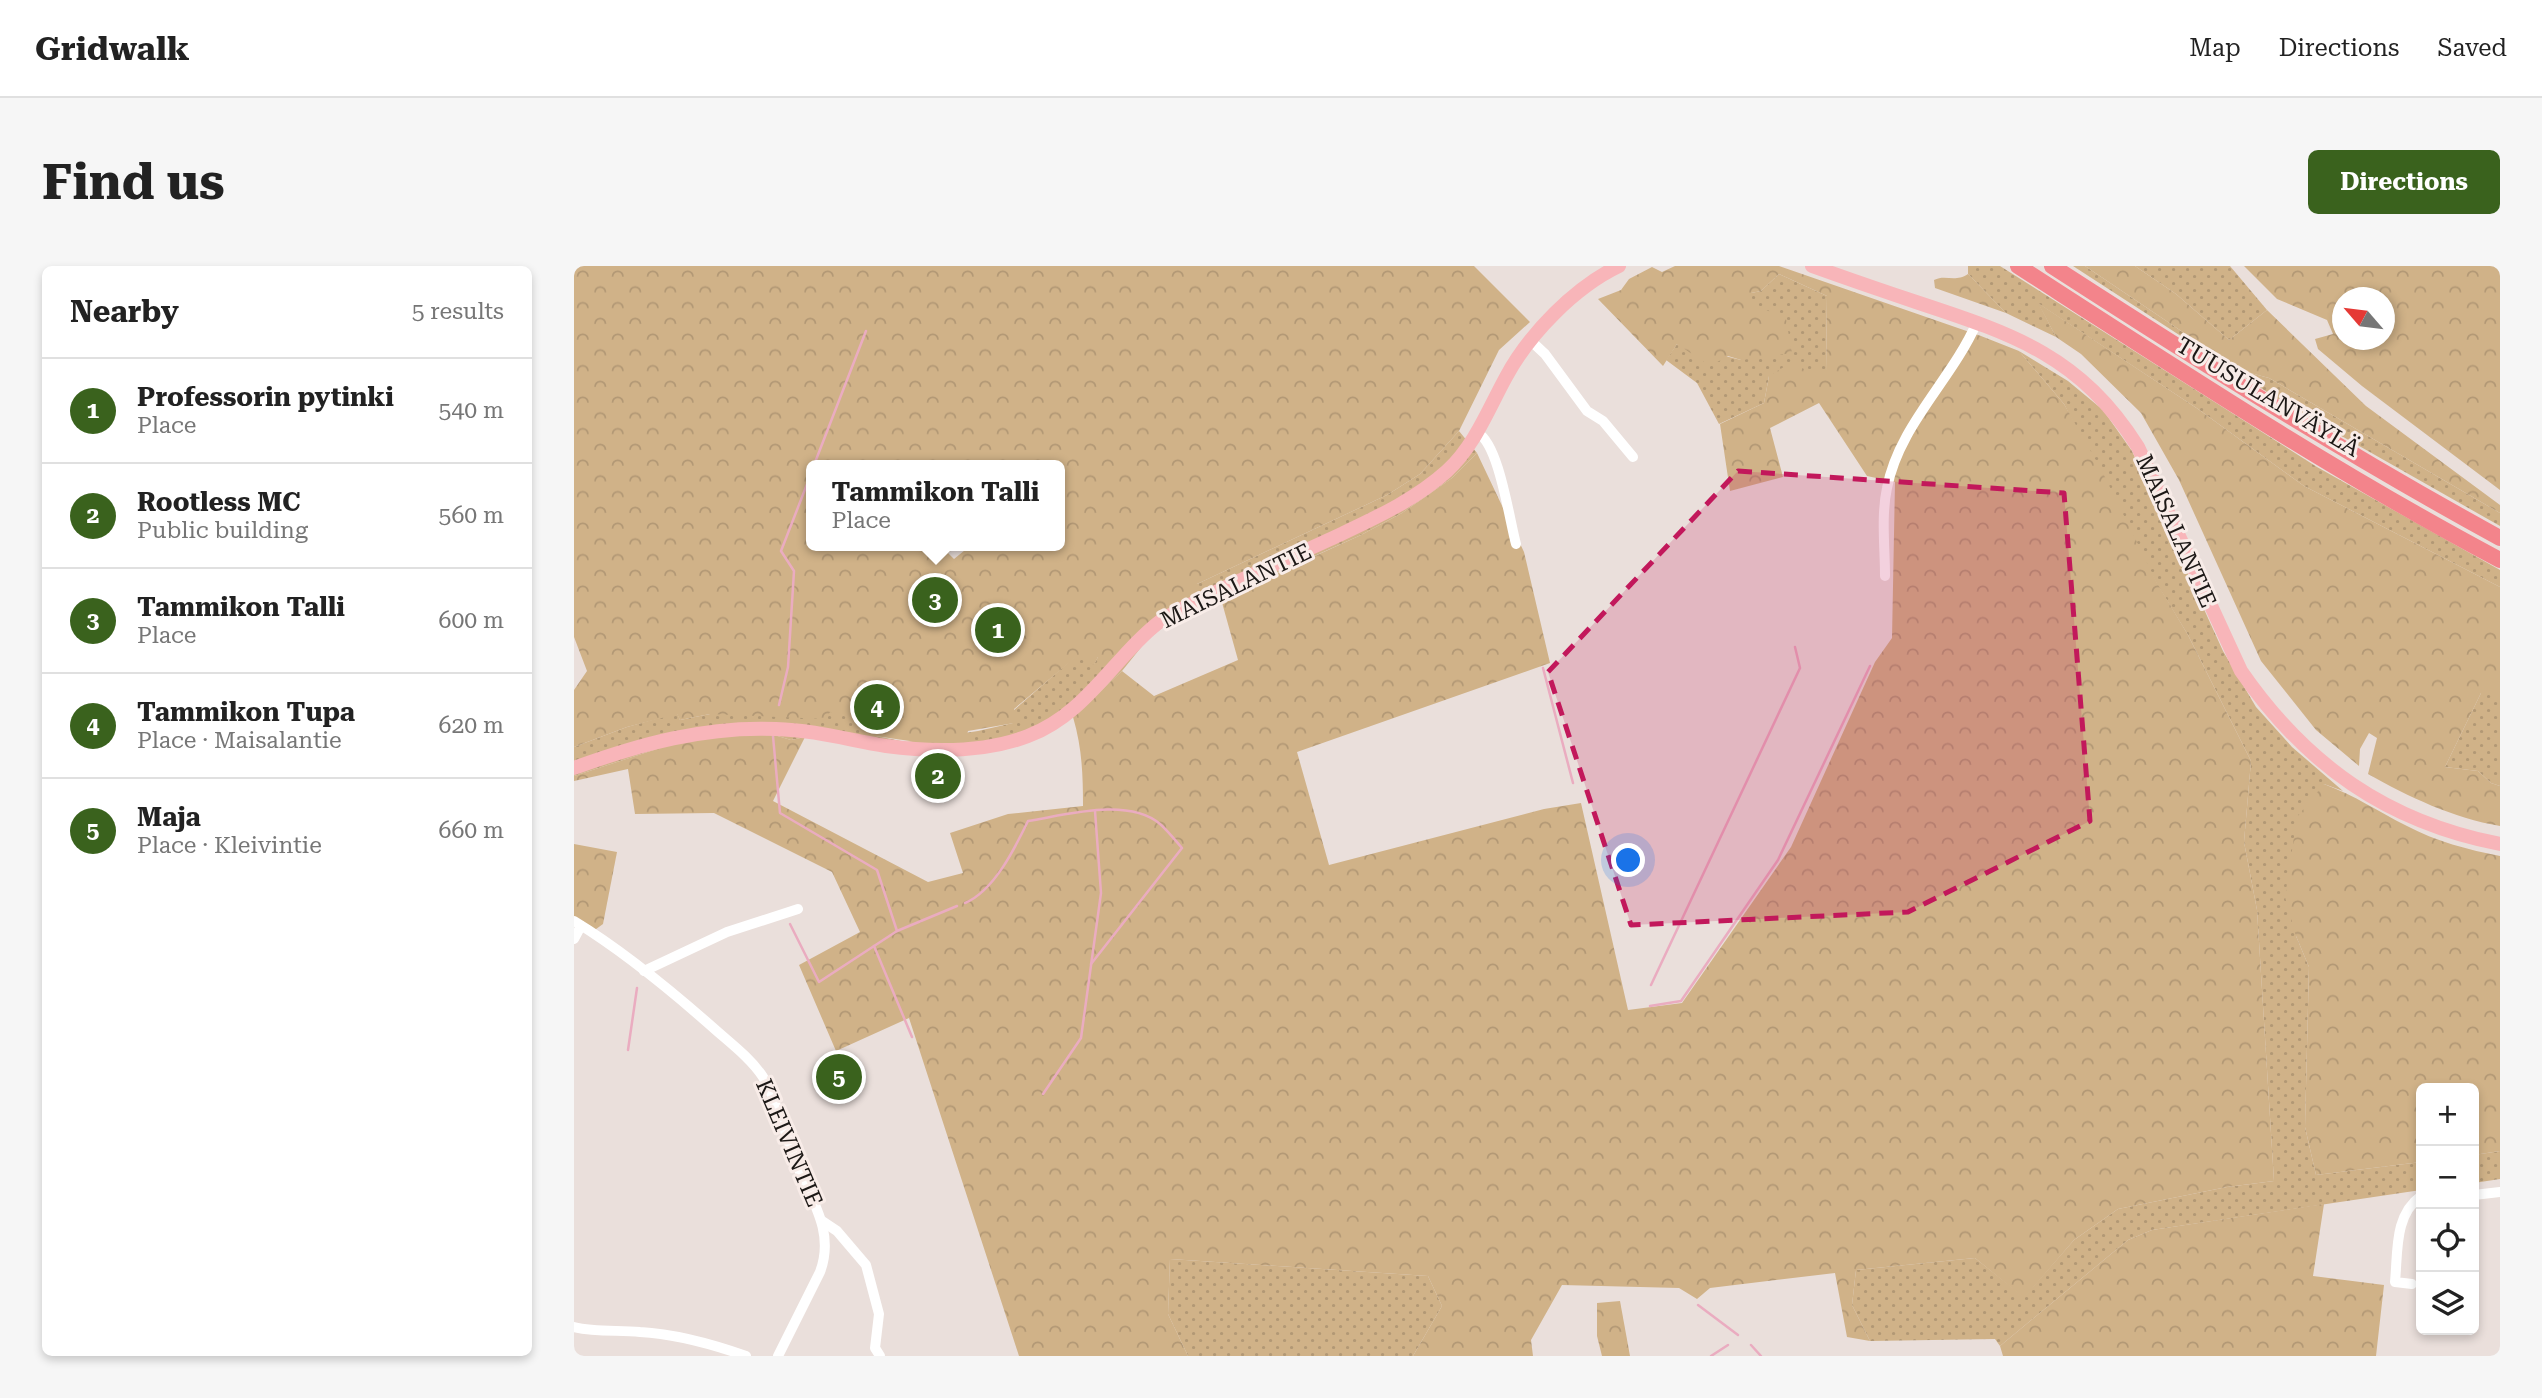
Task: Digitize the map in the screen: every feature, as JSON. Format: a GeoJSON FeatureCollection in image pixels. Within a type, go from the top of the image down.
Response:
{"type":"FeatureCollection","features":[{"type":"Feature","properties":{"kind":"highway","name":"TUUSULANVÄYLÄ"},"geometry":{"type":"LineString","coordinates":[[2018,266],[2195,381],[2445,531],[2500,560]]}},
{"type":"Feature","properties":{"kind":"highway","name":"TUUSULANVÄYLÄ"},"geometry":{"type":"LineString","coordinates":[[2052,266],[2204,365],[2329,441],[2500,538]]}},
{"type":"Feature","properties":{"kind":"main road","name":"MAISALANTIE"},"geometry":{"type":"LineString","coordinates":[[574,768],[670,737],[716,730],[776,729],[814,732],[887,746],[944,750],[989,746],[1027,737],[1064,717],[1084,700],[1142,637],[1163,619],[1374,519],[1408,500],[1448,470],[1478,433],[1506,376],[1530,340],[1569,301],[1619,266]]}},
{"type":"Feature","properties":{"kind":"main road","name":"MAISALANTIE"},"geometry":{"type":"LineString","coordinates":[[1812,266],[2012,336],[2053,358],[2091,387],[2123,422],[2153,475],[2241,671],[2273,714],[2311,754],[2355,788],[2397,812],[2445,831],[2500,844]]}},
{"type":"Feature","properties":{"kind":"street"},"geometry":{"type":"LineString","coordinates":[[1885,576],[1886,492],[1893,465],[1907,435],[1969,341],[1977,322]]}},
{"type":"Feature","properties":{"kind":"street"},"geometry":{"type":"LineString","coordinates":[[1530,340],[1545,354],[1587,411],[1603,421],[1633,457]]}},
{"type":"Feature","properties":{"kind":"street"},"geometry":{"type":"LineString","coordinates":[[1478,433],[1485,437],[1497,462],[1516,544]]}},
{"type":"Feature","properties":{"kind":"street"},"geometry":{"type":"LineString","coordinates":[[645,971],[727,932],[798,909]]}},
{"type":"Feature","properties":{"kind":"street"},"geometry":{"type":"LineString","coordinates":[[574,939],[578,923]]}},
{"type":"Feature","properties":{"kind":"street","name":"KLEIVINTIE"},"geometry":{"type":"LineString","coordinates":[[578,923],[686,1004],[761,1074],[772,1095],[798,1167],[822,1221],[826,1245],[825,1259],[778,1356]]}},
{"type":"Feature","properties":{"kind":"street"},"geometry":{"type":"LineString","coordinates":[[2479,1194],[2500,1192]]}},
{"type":"Feature","properties":{"kind":"street"},"geometry":{"type":"LineString","coordinates":[[2412,1284],[2395,1282],[2402,1217],[2410,1203],[2416,1199]]}},
{"type":"Feature","properties":{"kind":"street"},"geometry":{"type":"LineString","coordinates":[[822,1221],[837,1231],[866,1265],[879,1314],[875,1348],[880,1356]]}},
{"type":"Feature","properties":{"kind":"street"},"geometry":{"type":"LineString","coordinates":[[574,1327],[585,1330],[642,1332],[709,1343],[746,1356]]}},
{"type":"Feature","properties":{"kind":"highlighted area"},"geometry":{"type":"Polygon","coordinates":[[[1738,471],[2064,493],[2090,821],[1908,912],[1631,925],[1548,672],[1738,471]]]}},
{"type":"Feature","properties":{"kind":"green space"},"geometry":{"type":"Polygon","coordinates":[[[574,266],[1474,266],[1530,322],[1499,350],[1459,431],[1420,474],[1387,495],[1197,584],[1201,595],[1109,664],[1098,657],[1094,665],[1077,656],[1014,709],[1014,723],[968,731],[965,743],[931,744],[875,736],[872,724],[830,712],[826,719],[710,714],[680,720],[677,714],[627,727],[574,747],[574,690],[587,671],[574,637],[574,266]]]}},
{"type":"Feature","properties":{"kind":"green space"},"geometry":{"type":"Polygon","coordinates":[[[1675,266],[1779,266],[1981,336],[2019,351],[2064,404],[2102,471],[2157,583],[2188,635],[2251,761],[2244,842],[2257,910],[2274,1181],[2227,1187],[2118,1209],[2074,1240],[2024,1298],[1975,1258],[1856,1270],[1852,1305],[1870,1341],[1847,1337],[1835,1273],[1710,1288],[1697,1299],[1679,1288],[1562,1285],[1531,1340],[1533,1356],[1413,1356],[1442,1306],[1428,1276],[1170,1259],[1168,1314],[1188,1356],[1019,1356],[909,1018],[836,1051],[799,965],[860,932],[832,872],[714,813],[635,814],[628,769],[574,781],[574,776],[666,746],[723,734],[771,734],[791,740],[805,737],[773,801],[928,882],[963,873],[950,833],[1008,814],[1083,806],[1081,761],[1073,717],[1122,671],[1154,696],[1238,660],[1221,599],[1361,535],[1402,513],[1452,478],[1477,453],[1524,552],[1550,663],[1297,752],[1329,865],[1544,809],[1581,803],[1628,1010],[1682,1003],[1791,847],[1875,662],[1892,638],[1895,482],[1867,476],[1819,403],[1770,428],[1783,477],[1730,491],[1720,424],[1764,403],[1769,376],[1792,362],[1809,372],[1826,372],[1827,296],[1779,274],[1761,291],[1751,293],[1751,303],[1786,319],[1792,353],[1741,360],[1728,356],[1710,366],[1677,344],[1663,366],[1598,299],[1621,290],[1629,279],[1652,267],[1662,272],[1675,266]]]}},
{"type":"Feature","properties":{"kind":"green space"},"geometry":{"type":"Polygon","coordinates":[[[1968,266],[2000,266],[2317,467],[2500,570],[2500,587],[2304,486],[2198,409],[2039,304],[2056,337],[2006,313],[1968,274],[1968,266]]]}},
{"type":"Feature","properties":{"kind":"green space"},"geometry":{"type":"Polygon","coordinates":[[[2073,266],[2085,266],[2239,370],[2269,378],[2500,513],[2500,526],[2287,405],[2073,266]]]}},
{"type":"Feature","properties":{"kind":"green space"},"geometry":{"type":"Polygon","coordinates":[[[2085,266],[2135,266],[2176,294],[2229,340],[2267,310],[2366,406],[2500,505],[2500,513],[2269,378],[2239,370],[2085,266]]]}},
{"type":"Feature","properties":{"kind":"green space"},"geometry":{"type":"Polygon","coordinates":[[[2135,266],[2230,266],[2267,310],[2229,340],[2176,294],[2135,266]]]}},
{"type":"Feature","properties":{"kind":"green space"},"geometry":{"type":"Polygon","coordinates":[[[2244,266],[2500,266],[2500,490],[2362,386],[2318,349],[2315,339],[2332,334],[2332,350],[2395,350],[2395,287],[2332,287],[2332,332],[2327,320],[2277,299],[2244,266]]]}},
{"type":"Feature","properties":{"kind":"green space"},"geometry":{"type":"Polygon","coordinates":[[[1779,274],[1827,296],[1826,372],[1769,376],[1764,403],[1719,424],[1697,383],[1666,360],[1677,344],[1741,360],[1751,293],[1761,291],[1779,274]]]}},
{"type":"Feature","properties":{"kind":"green space"},"geometry":{"type":"Polygon","coordinates":[[[1968,274],[2006,313],[1935,288],[1934,280],[1958,278],[1968,274]]]}},
{"type":"Feature","properties":{"kind":"green space"},"geometry":{"type":"Polygon","coordinates":[[[2038,303],[2198,409],[2304,486],[2500,587],[2500,693],[2481,693],[2445,767],[2478,771],[2491,783],[2500,786],[2500,826],[2465,818],[2432,806],[2368,774],[2377,738],[2369,733],[2360,749],[2359,766],[2316,730],[2261,661],[2179,480],[2141,413],[2081,354],[2056,337],[2038,303]]]}},
{"type":"Feature","properties":{"kind":"green space"},"geometry":{"type":"Polygon","coordinates":[[[2019,351],[2068,381],[2103,410],[2132,451],[2223,651],[2256,707],[2292,747],[2343,791],[2324,784],[2296,936],[2309,967],[2305,1127],[2316,1175],[2416,1163],[2416,1191],[2152,1230],[2128,1240],[2000,1346],[1995,1339],[1870,1341],[1852,1305],[1856,1270],[1975,1258],[2024,1297],[2074,1240],[2118,1209],[2227,1187],[2274,1181],[2257,910],[2244,842],[2251,761],[2188,635],[2157,584],[2064,404],[2019,351]]]}},
{"type":"Feature","properties":{"kind":"green space"},"geometry":{"type":"Polygon","coordinates":[[[1459,431],[1477,453],[1452,478],[1402,513],[1361,535],[1188,613],[1147,640],[1122,671],[1073,717],[991,750],[805,737],[791,740],[771,734],[666,746],[574,776],[574,747],[627,727],[677,713],[680,720],[710,714],[830,711],[872,724],[876,736],[906,742],[1013,723],[1014,710],[1077,655],[1094,664],[1098,657],[1197,584],[1387,495],[1420,474],[1459,431]]]}},
{"type":"Feature","properties":{"kind":"green space"},"geometry":{"type":"Polygon","coordinates":[[[2481,693],[2500,693],[2500,786],[2491,783],[2478,771],[2445,767],[2481,693]]]}},
{"type":"Feature","properties":{"kind":"green space"},"geometry":{"type":"Polygon","coordinates":[[[2324,784],[2429,836],[2500,856],[2500,1151],[2479,1154],[2479,1083],[2416,1083],[2416,1163],[2316,1175],[2305,1127],[2309,967],[2296,936],[2285,897],[2297,817],[2324,784]]]}},
{"type":"Feature","properties":{"kind":"green space"},"geometry":{"type":"Polygon","coordinates":[[[574,844],[617,852],[603,924],[592,932],[574,921],[574,844]]]}},
{"type":"Feature","properties":{"kind":"green space"},"geometry":{"type":"Polygon","coordinates":[[[2500,1151],[2500,1179],[2479,1182],[2479,1154],[2500,1151]]]}},
{"type":"Feature","properties":{"kind":"green space"},"geometry":{"type":"Polygon","coordinates":[[[2324,1204],[2313,1276],[2384,1285],[2376,1356],[2003,1356],[2000,1346],[2128,1240],[2152,1230],[2324,1204]]]}},
{"type":"Feature","properties":{"kind":"green space"},"geometry":{"type":"Polygon","coordinates":[[[1170,1259],[1428,1276],[1442,1306],[1413,1356],[1188,1356],[1168,1314],[1170,1259]]]}},
{"type":"Feature","properties":{"kind":"green space"},"geometry":{"type":"Polygon","coordinates":[[[1620,1301],[1630,1356],[1602,1356],[1597,1336],[1597,1303],[1620,1301]]]}},
{"type":"Feature","properties":{"kind":"waterway"},"geometry":{"type":"LineString","coordinates":[[816,460],[866,331]]}},
{"type":"Feature","properties":{"kind":"waterway"},"geometry":{"type":"LineString","coordinates":[[779,705],[788,667],[794,571],[781,551],[806,487]]}},
{"type":"Feature","properties":{"kind":"waterway"},"geometry":{"type":"LineString","coordinates":[[1651,985],[1800,668],[1795,647]]}},
{"type":"Feature","properties":{"kind":"waterway"},"geometry":{"type":"LineString","coordinates":[[1650,1006],[1681,1001],[1778,860],[1870,666]]}},
{"type":"Feature","properties":{"kind":"waterway"},"geometry":{"type":"LineString","coordinates":[[1543,668],[1573,783]]}},
{"type":"Feature","properties":{"kind":"waterway"},"geometry":{"type":"LineString","coordinates":[[773,736],[780,813],[877,870],[897,931]]}},
{"type":"Feature","properties":{"kind":"waterway"},"geometry":{"type":"LineString","coordinates":[[965,903],[976,897],[994,879],[1010,856],[1028,821],[1096,810],[1131,811],[1147,816],[1160,824],[1182,848],[1091,964]]}},
{"type":"Feature","properties":{"kind":"waterway"},"geometry":{"type":"LineString","coordinates":[[1043,1094],[1081,1038],[1101,893],[1095,811]]}},
{"type":"Feature","properties":{"kind":"waterway"},"geometry":{"type":"LineString","coordinates":[[790,924],[819,982],[897,931],[957,906]]}},
{"type":"Feature","properties":{"kind":"waterway"},"geometry":{"type":"LineString","coordinates":[[874,946],[912,1037]]}},
{"type":"Feature","properties":{"kind":"waterway"},"geometry":{"type":"LineString","coordinates":[[628,1050],[637,988]]}},
{"type":"Feature","properties":{"kind":"waterway"},"geometry":{"type":"LineString","coordinates":[[1698,1305],[1738,1335]]}},
{"type":"Feature","properties":{"kind":"waterway"},"geometry":{"type":"LineString","coordinates":[[1711,1356],[1728,1345]]}},
{"type":"Feature","properties":{"kind":"waterway"},"geometry":{"type":"LineString","coordinates":[[1751,1345],[1761,1356]]}},
{"type":"Feature","properties":{"kind":"place","name":"Tammikon Talli"},"geometry":{"type":"Point","coordinates":[935,600]}},
{"type":"Feature","properties":{"kind":"place","name":"Professorin pytinki"},"geometry":{"type":"Point","coordinates":[998,630]}},
{"type":"Feature","properties":{"kind":"place","name":"Tammikon Tupa"},"geometry":{"type":"Point","coordinates":[877,707]}},
{"type":"Feature","properties":{"kind":"place","name":"Rootless MC"},"geometry":{"type":"Point","coordinates":[938,776]}},
{"type":"Feature","properties":{"kind":"place","name":"Maja"},"geometry":{"type":"Point","coordinates":[839,1077]}}]}
